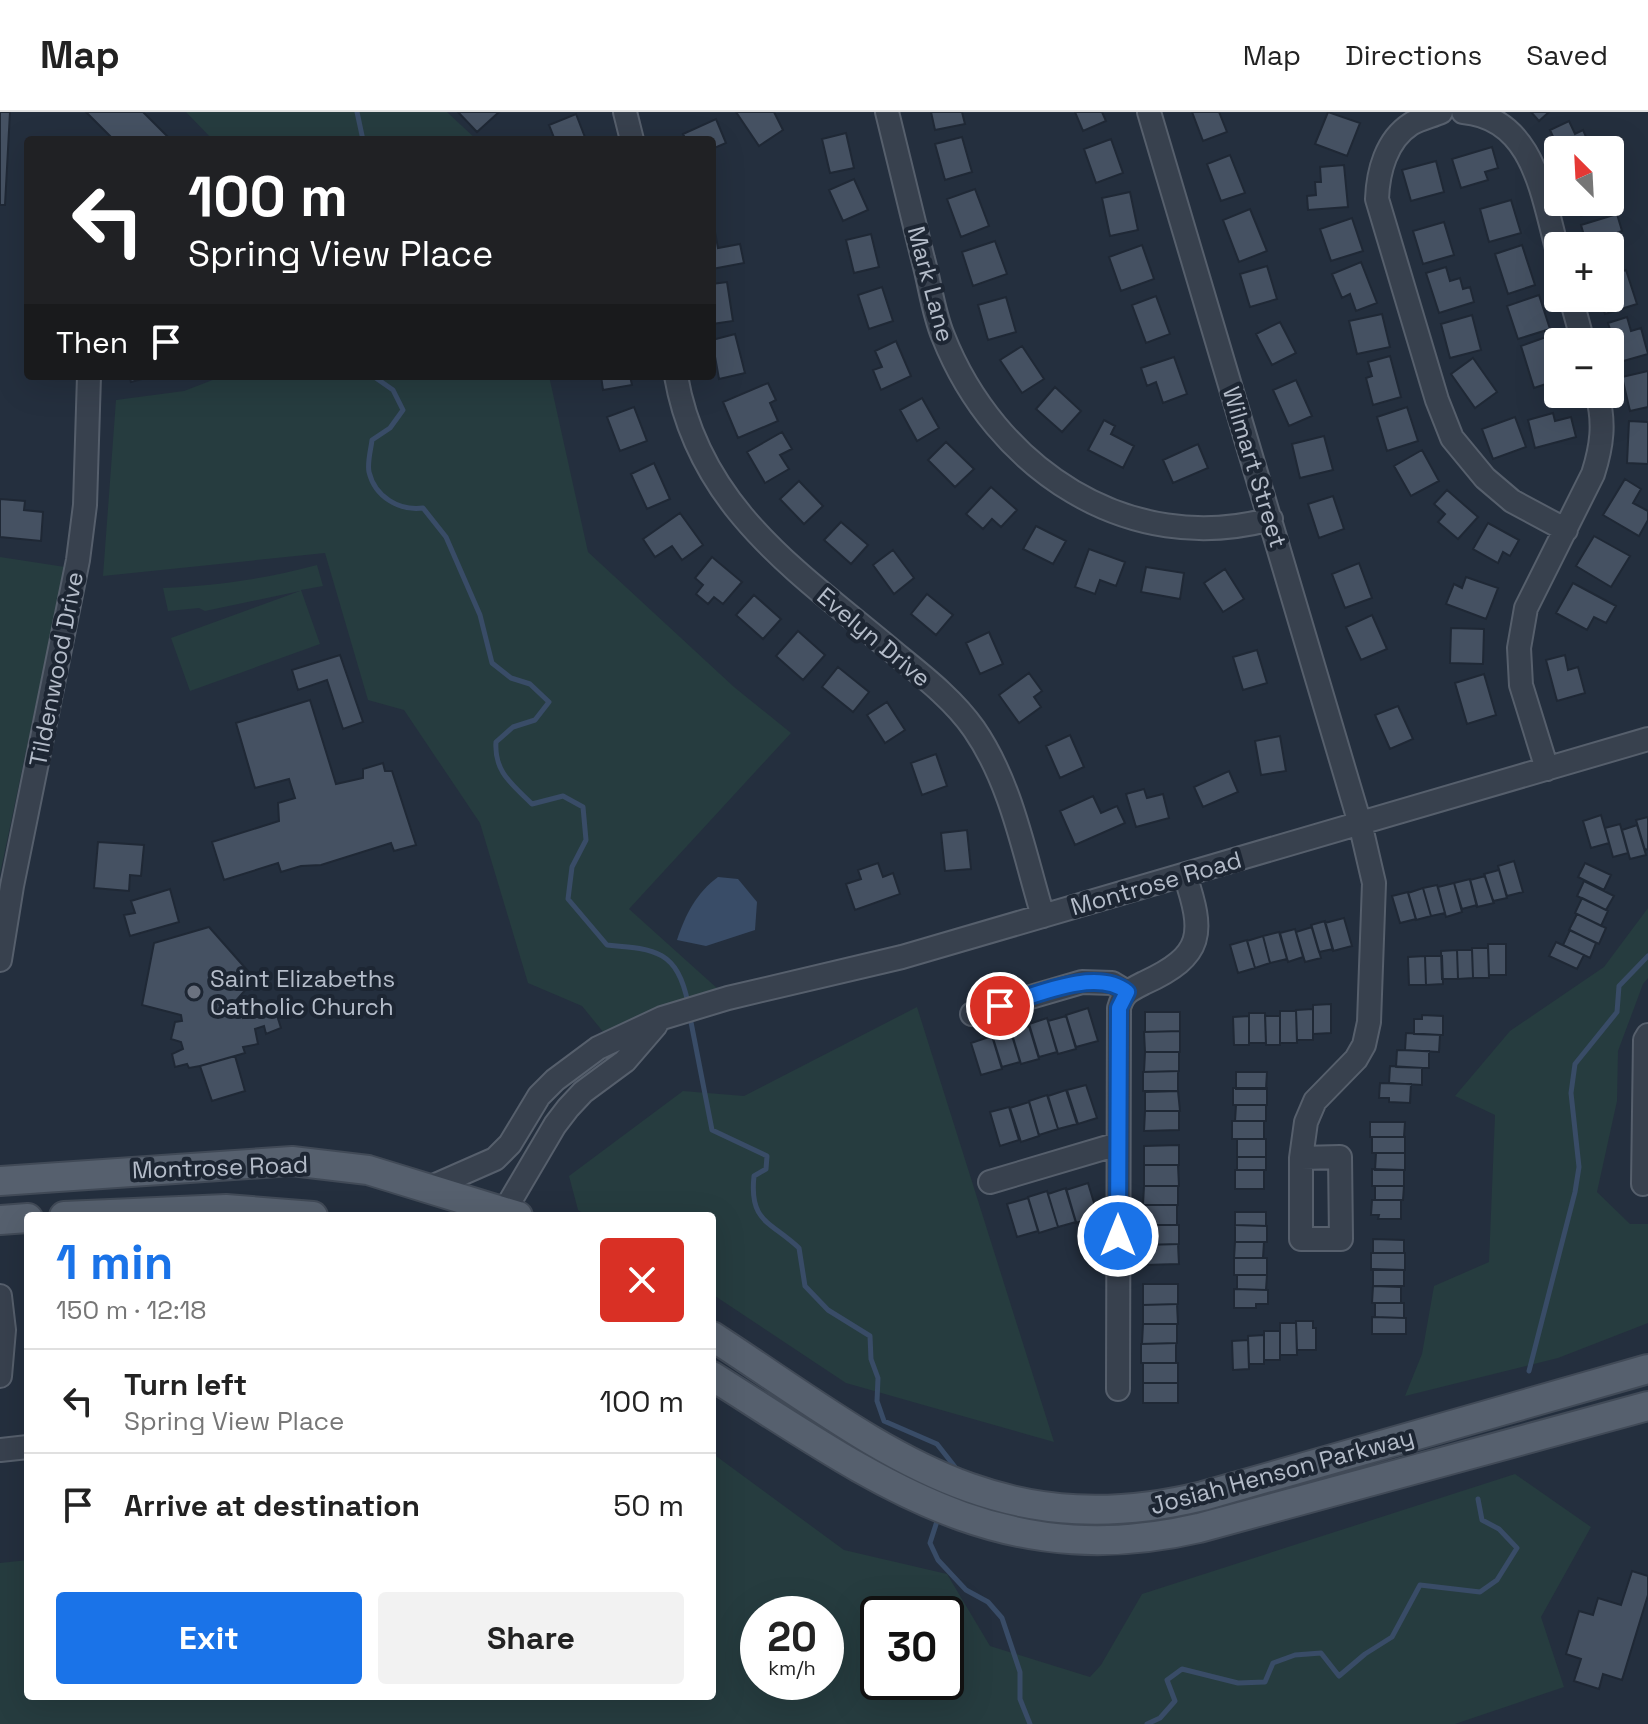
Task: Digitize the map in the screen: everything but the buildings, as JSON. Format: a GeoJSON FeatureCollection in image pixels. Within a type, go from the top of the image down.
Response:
{"type":"FeatureCollection","features":[{"type":"Feature","properties":{"kind":"main road","name":"Montrose Road"},"geometry":{"type":"LineString","coordinates":[[0,1181],[292,1161],[368,1170],[429,1188]]}},
{"type":"Feature","properties":{"kind":"main road"},"geometry":{"type":"LineString","coordinates":[[429,1188],[501,1212]]}},
{"type":"Feature","properties":{"kind":"main road","name":"Montrose Road"},"geometry":{"type":"LineString","coordinates":[[157,1212],[226,1209],[263,1212]]}},
{"type":"Feature","properties":{"kind":"main road"},"geometry":{"type":"LineString","coordinates":[[0,1220],[24,1218]]}},
{"type":"Feature","properties":{"kind":"main road","name":"Josiah Henson Parkway"},"geometry":{"type":"LineString","coordinates":[[716,1339],[898,1457],[987,1494],[1031,1506],[1080,1511],[1158,1506],[1648,1369]]}},
{"type":"Feature","properties":{"kind":"main road","name":"Josiah Henson Parkway"},"geometry":{"type":"LineString","coordinates":[[716,1378],[883,1482],[973,1521],[1046,1537],[1098,1541],[1158,1536],[1199,1528],[1648,1406]]}},
{"type":"Feature","properties":{"kind":"street"},"geometry":{"type":"LineString","coordinates":[[625,112],[631,136]]}},
{"type":"Feature","properties":{"kind":"street","name":"Mark Lane"},"geometry":{"type":"LineString","coordinates":[[887,112],[942,333],[962,379],[977,404],[1019,451],[1054,480],[1095,506],[1139,520],[1186,528],[1243,527],[1271,519]]}},
{"type":"Feature","properties":{"kind":"street","name":"Wilmart Street"},"geometry":{"type":"LineString","coordinates":[[1149,112],[1360,823],[1374,883],[1369,1022],[1364,1045],[1356,1059],[1315,1101],[1306,1122],[1301,1158]]}},
{"type":"Feature","properties":{"kind":"street"},"geometry":{"type":"LineString","coordinates":[[1441,112],[1410,125],[1390,147],[1378,175],[1377,199],[1433,386],[1452,438],[1485,478],[1512,501],[1566,530]]}},
{"type":"Feature","properties":{"kind":"street"},"geometry":{"type":"LineString","coordinates":[[1463,112],[1479,113],[1508,128],[1521,143],[1539,185],[1552,232]]}},
{"type":"Feature","properties":{"kind":"street","name":"Tildenwood Drive"},"geometry":{"type":"LineString","coordinates":[[0,960],[78,560],[85,505],[89,380]]}},
{"type":"Feature","properties":{"kind":"street","name":"Evelyn Drive"},"geometry":{"type":"LineString","coordinates":[[677,380],[691,434],[712,476],[742,519],[768,546],[928,681],[974,728],[1002,779],[1043,916]]}},
{"type":"Feature","properties":{"kind":"street"},"geometry":{"type":"LineString","coordinates":[[1547,769],[1521,685],[1519,648],[1526,608],[1593,474],[1604,417],[1601,408]]}},
{"type":"Feature","properties":{"kind":"street","name":"Montrose Road"},"geometry":{"type":"LineString","coordinates":[[429,1188],[495,1159],[510,1144],[539,1096],[555,1080],[598,1048],[662,1018],[728,998],[902,957],[1648,739]]}},
{"type":"Feature","properties":{"kind":"street"},"geometry":{"type":"LineString","coordinates":[[1118,1389],[1119,1008],[1127,992],[1172,968],[1194,945],[1199,927],[1185,875]]}},
{"type":"Feature","properties":{"kind":"street"},"geometry":{"type":"LineString","coordinates":[[972,1014],[1082,982],[1112,983],[1127,992]]}},
{"type":"Feature","properties":{"kind":"street"},"geometry":{"type":"LineString","coordinates":[[508,1212],[549,1136],[568,1108],[583,1092],[625,1061],[662,1018]]}},
{"type":"Feature","properties":{"kind":"street"},"geometry":{"type":"LineString","coordinates":[[1643,1184],[1645,1040],[1648,1035]]}},
{"type":"Feature","properties":{"kind":"street"},"geometry":{"type":"LineString","coordinates":[[990,1182],[1118,1144]]}},
{"type":"Feature","properties":{"kind":"street"},"geometry":{"type":"LineString","coordinates":[[0,1296],[4,1330],[0,1376]]}},
{"type":"Feature","properties":{"kind":"street"},"geometry":{"type":"LineString","coordinates":[[0,1450],[24,1447]]}},
{"type":"Feature","properties":{"kind":"green space"},"geometry":{"type":"Polygon","coordinates":[[[186,112],[447,112],[473,136],[209,136],[186,112]]]}},
{"type":"Feature","properties":{"kind":"green space"},"geometry":{"type":"Polygon","coordinates":[[[213,380],[550,380],[588,552],[734,687],[791,733],[629,909],[728,998],[613,1044],[582,1006],[528,983],[480,823],[404,710],[368,700],[325,553],[103,576],[116,400],[184,391],[213,380]]]}},
{"type":"Feature","properties":{"kind":"green space"},"geometry":{"type":"Polygon","coordinates":[[[0,557],[65,567],[0,874],[0,557]]]}},
{"type":"Feature","properties":{"kind":"green space"},"geometry":{"type":"Polygon","coordinates":[[[317,565],[323,586],[301,590],[320,644],[190,691],[171,638],[300,591],[205,611],[199,608],[168,611],[163,588],[240,581],[317,565]]]}},
{"type":"Feature","properties":{"kind":"green space"},"geometry":{"type":"Polygon","coordinates":[[[1648,908],[1648,978],[1618,1051],[1617,1101],[1597,1192],[1630,1224],[1648,1224],[1648,1323],[1558,1358],[1405,1396],[1422,1354],[1434,1286],[1489,1262],[1495,1115],[1455,1096],[1510,1031],[1604,967],[1648,908]]]}},
{"type":"Feature","properties":{"kind":"green space"},"geometry":{"type":"Polygon","coordinates":[[[917,1007],[1054,1442],[846,1383],[716,1297],[716,1212],[578,1210],[569,1176],[683,1091],[744,1096],[917,1007]]]}},
{"type":"Feature","properties":{"kind":"green space"},"geometry":{"type":"Polygon","coordinates":[[[716,1456],[844,1550],[947,1574],[960,1596],[860,1596],[860,1700],[964,1700],[964,1602],[990,1646],[1090,1677],[1101,1665],[1142,1594],[1515,1474],[1591,1527],[1541,1617],[1564,1687],[1455,1724],[0,1724],[0,1563],[24,1560],[24,1700],[716,1700],[716,1456]]]}},
{"type":"Feature","properties":{"kind":"water"},"geometry":{"type":"Polygon","coordinates":[[[718,877],[738,879],[757,902],[755,930],[706,946],[677,940],[693,905],[718,877]]]}},
{"type":"Feature","properties":{"kind":"waterway"},"geometry":{"type":"LineString","coordinates":[[357,112],[362,136]]}},
{"type":"Feature","properties":{"kind":"waterway"},"geometry":{"type":"LineString","coordinates":[[379,380],[393,390],[403,410],[390,428],[372,440],[368,464],[372,481],[382,495],[397,505],[423,508],[446,537],[480,615],[492,663],[511,678],[530,684],[549,702],[535,720],[513,727],[496,742],[501,770],[532,804],[563,796],[583,807],[586,840],[572,867],[568,899],[607,945],[651,951],[670,962],[683,985],[688,1003]]}},
{"type":"Feature","properties":{"kind":"waterway"},"geometry":{"type":"LineString","coordinates":[[1529,1371],[1579,1167],[1571,1093],[1575,1064],[1617,1012],[1619,986],[1648,956]]}},
{"type":"Feature","properties":{"kind":"waterway"},"geometry":{"type":"LineString","coordinates":[[690,1017],[712,1130],[767,1156],[766,1169],[754,1176],[753,1191],[758,1212],[799,1248],[805,1286],[828,1310],[870,1336],[871,1359],[878,1378],[877,1401],[884,1421],[937,1444],[955,1467],[953,1471]]}},
{"type":"Feature","properties":{"kind":"waterway"},"geometry":{"type":"LineString","coordinates":[[1147,1724],[1160,1718],[1175,1701],[1167,1680],[1182,1669],[1238,1683],[1265,1682],[1273,1663],[1295,1655],[1321,1653],[1339,1676],[1392,1637],[1420,1585],[1480,1592],[1497,1580],[1517,1548],[1499,1529],[1482,1520],[1478,1499]]}},
{"type":"Feature","properties":{"kind":"waterway"},"geometry":{"type":"LineString","coordinates":[[939,1515],[930,1543],[938,1560],[966,1590],[988,1602],[1002,1618],[1020,1672],[1020,1699],[1030,1724]]}},
{"type":"Feature","properties":{"kind":"place","name":"Saint Elizabeths Catholic Church"},"geometry":{"type":"Point","coordinates":[194,992]}},
{"type":"Feature","properties":{"kind":"route"},"geometry":{"type":"LineString","coordinates":[[1000,1006],[1082,982],[1112,983],[1127,992],[1119,1008],[1118,1236]]}}]}
